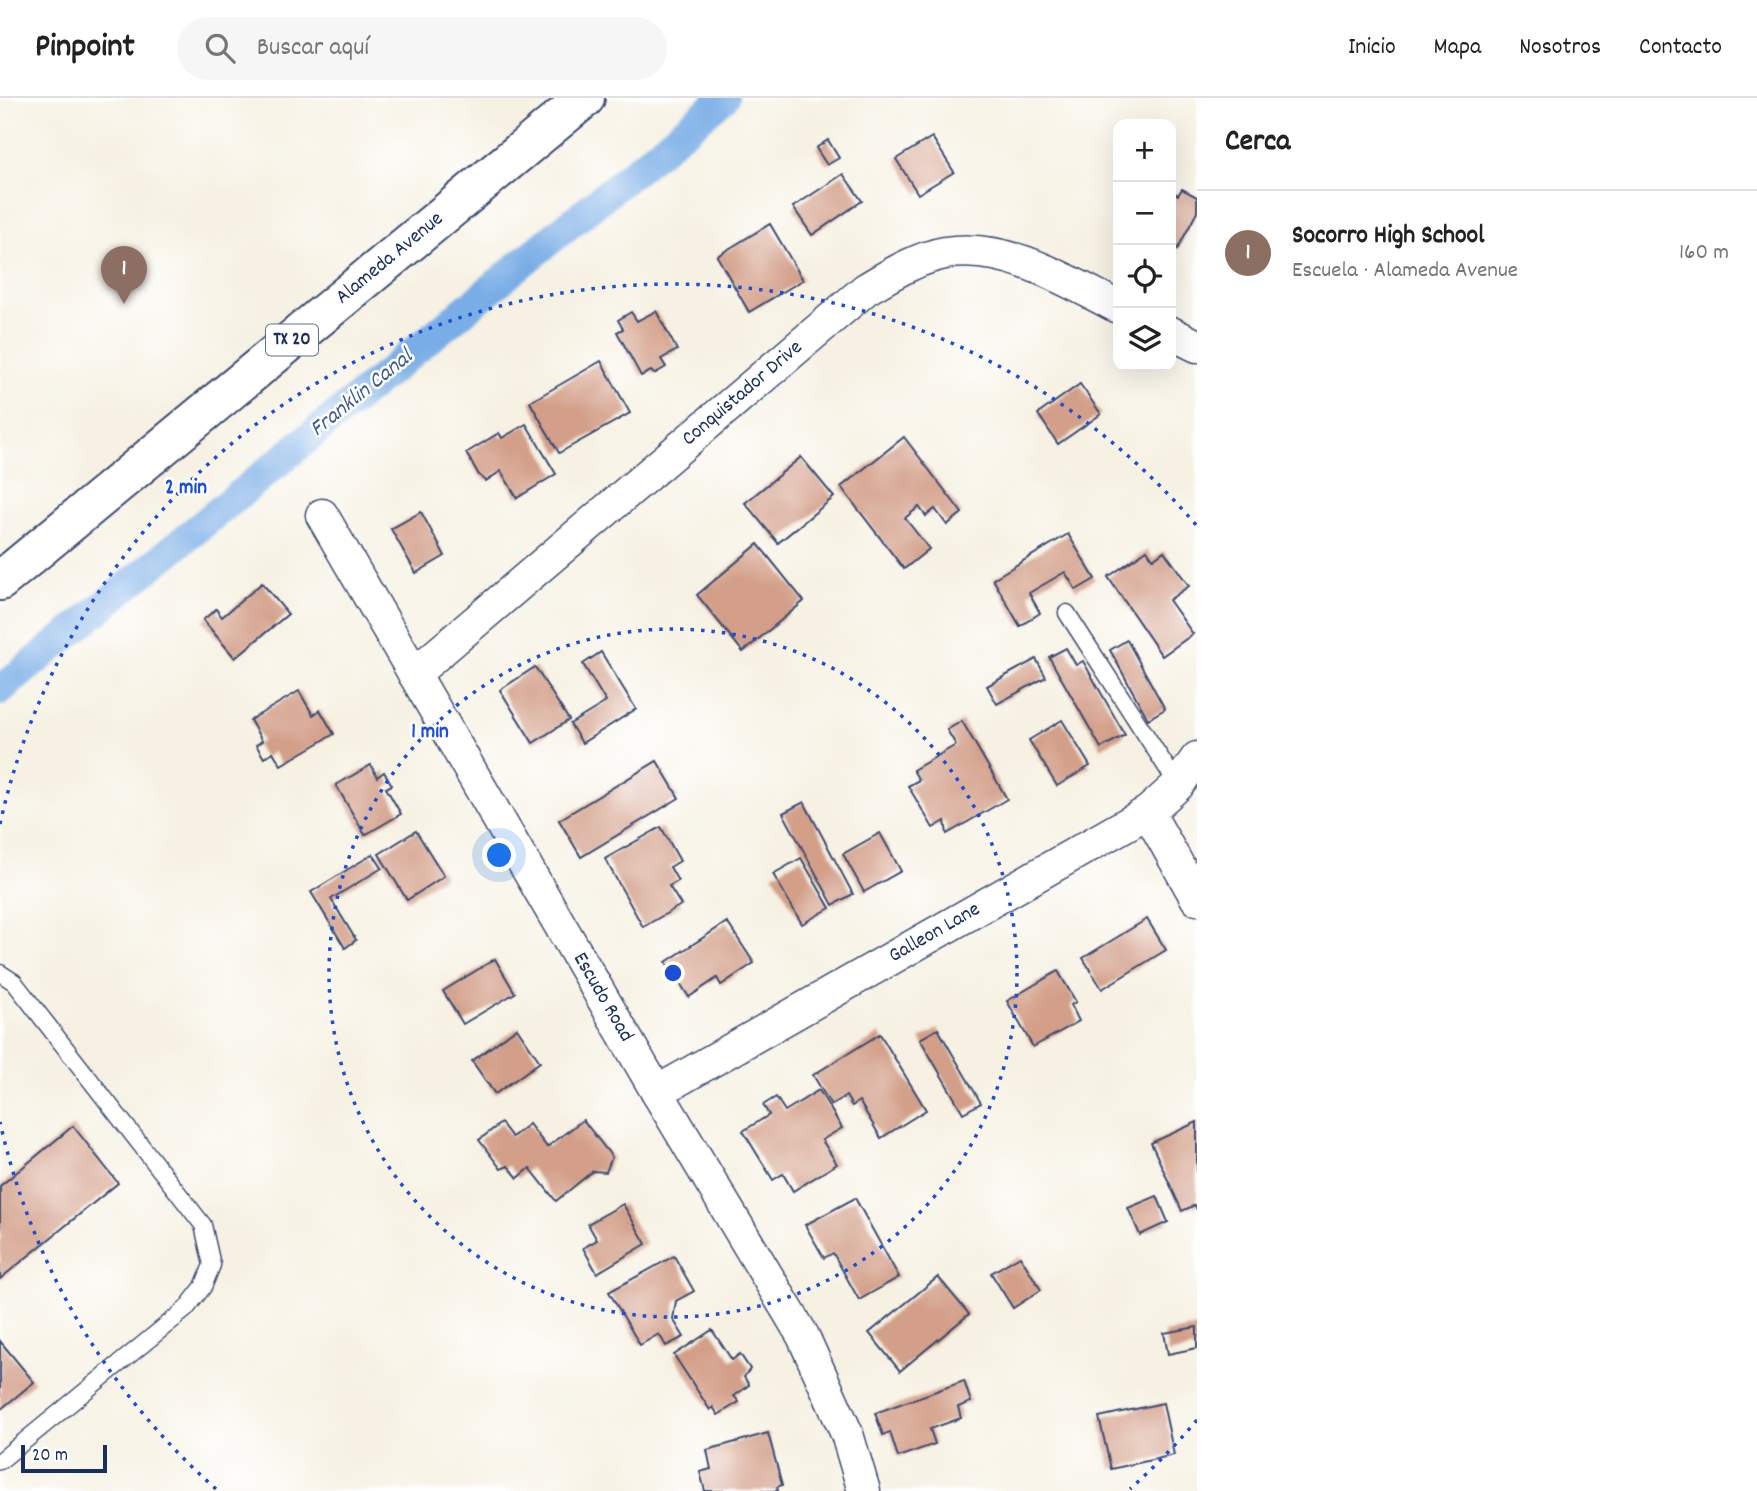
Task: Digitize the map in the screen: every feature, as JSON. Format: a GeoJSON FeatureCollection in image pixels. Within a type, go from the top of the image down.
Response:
{"type":"FeatureCollection","features":[{"type":"Feature","properties":{"kind":"main road","name":"Alameda Avenue"},"geometry":{"type":"LineString","coordinates":[[0,582],[585,98]]}},
{"type":"Feature","properties":{"kind":"street","name":"Conquistador Drive"},"geometry":{"type":"LineString","coordinates":[[414,674],[866,289],[894,272],[944,253],[999,254],[1054,276],[1113,305]]}},
{"type":"Feature","properties":{"kind":"street"},"geometry":{"type":"LineString","coordinates":[[1176,336],[1197,346]]}},
{"type":"Feature","properties":{"kind":"street","name":"Escudo Road"},"geometry":{"type":"LineString","coordinates":[[322,514],[657,1092],[803,1336],[847,1434],[864,1491]]}},
{"type":"Feature","properties":{"kind":"street","name":"Galleon Lane"},"geometry":{"type":"LineString","coordinates":[[657,1092],[1148,812],[1178,785],[1197,758]]}},
{"type":"Feature","properties":{"kind":"street"},"geometry":{"type":"LineString","coordinates":[[1148,812],[1197,899]]}},
{"type":"Feature","properties":{"kind":"lane"},"geometry":{"type":"LineString","coordinates":[[1067,613],[1178,785]]}},
{"type":"Feature","properties":{"kind":"lane"},"geometry":{"type":"LineString","coordinates":[[0,973],[14,982],[203,1225],[212,1265],[203,1287],[186,1309],[0,1461]]}},
{"type":"Feature","properties":{"kind":"building"},"geometry":{"type":"Polygon","coordinates":[[[932,137],[954,172],[918,194],[896,159],[932,137]]]}},
{"type":"Feature","properties":{"kind":"building"},"geometry":{"type":"Polygon","coordinates":[[[828,140],[839,158],[827,165],[816,148],[828,140]]]}},
{"type":"Feature","properties":{"kind":"building"},"geometry":{"type":"Polygon","coordinates":[[[843,174],[862,201],[812,235],[793,207],[843,174]]]}},
{"type":"Feature","properties":{"kind":"building"},"geometry":{"type":"Polygon","coordinates":[[[1182,189],[1197,197],[1197,212],[1177,250],[1176,194],[1178,195],[1182,189]]]}},
{"type":"Feature","properties":{"kind":"building"},"geometry":{"type":"Polygon","coordinates":[[[770,224],[803,280],[749,312],[717,256],[770,224]]]}},
{"type":"Feature","properties":{"kind":"building"},"geometry":{"type":"Polygon","coordinates":[[[656,311],[677,350],[661,359],[666,367],[654,374],[651,371],[641,376],[617,332],[623,329],[618,320],[631,312],[637,321],[656,311]]]}},
{"type":"Feature","properties":{"kind":"building"},"geometry":{"type":"Polygon","coordinates":[[[601,361],[630,413],[559,453],[530,402],[601,361]]]}},
{"type":"Feature","properties":{"kind":"building"},"geometry":{"type":"Polygon","coordinates":[[[1080,384],[1101,414],[1058,444],[1038,414],[1080,384]]]}},
{"type":"Feature","properties":{"kind":"building"},"geometry":{"type":"Polygon","coordinates":[[[526,424],[556,474],[517,498],[501,471],[486,481],[479,475],[466,453],[499,433],[502,438],[526,424]]]}},
{"type":"Feature","properties":{"kind":"building"},"geometry":{"type":"Polygon","coordinates":[[[904,437],[962,513],[947,525],[935,509],[926,516],[919,507],[905,518],[929,549],[904,569],[841,487],[904,437]]]}},
{"type":"Feature","properties":{"kind":"building"},"geometry":{"type":"Polygon","coordinates":[[[801,457],[834,497],[778,543],[745,503],[801,457]]]}},
{"type":"Feature","properties":{"kind":"building"},"geometry":{"type":"Polygon","coordinates":[[[421,512],[445,556],[416,573],[391,529],[421,512]]]}},
{"type":"Feature","properties":{"kind":"building"},"geometry":{"type":"Polygon","coordinates":[[[1068,534],[1095,579],[1076,590],[1065,572],[1029,593],[1040,613],[1020,626],[993,579],[1068,534]]]}},
{"type":"Feature","properties":{"kind":"building"},"geometry":{"type":"Polygon","coordinates":[[[758,544],[804,601],[743,652],[697,595],[758,544]]]}},
{"type":"Feature","properties":{"kind":"building"},"geometry":{"type":"Polygon","coordinates":[[[1147,550],[1153,559],[1164,551],[1189,586],[1169,600],[1193,634],[1162,656],[1108,577],[1147,550]]]}},
{"type":"Feature","properties":{"kind":"building"},"geometry":{"type":"Polygon","coordinates":[[[262,583],[288,614],[235,658],[203,620],[216,609],[222,617],[262,583]]]}},
{"type":"Feature","properties":{"kind":"building"},"geometry":{"type":"Polygon","coordinates":[[[1127,640],[1165,709],[1148,719],[1110,650],[1127,640]]]}},
{"type":"Feature","properties":{"kind":"building"},"geometry":{"type":"Polygon","coordinates":[[[1066,648],[1076,665],[1083,661],[1125,735],[1101,748],[1049,657],[1066,648]]]}},
{"type":"Feature","properties":{"kind":"building"},"geometry":{"type":"Polygon","coordinates":[[[601,652],[636,709],[582,743],[570,724],[606,702],[583,664],[601,652]]]}},
{"type":"Feature","properties":{"kind":"building"},"geometry":{"type":"Polygon","coordinates":[[[1036,659],[1046,677],[997,704],[987,686],[1036,659]]]}},
{"type":"Feature","properties":{"kind":"building"},"geometry":{"type":"Polygon","coordinates":[[[535,667],[569,720],[533,743],[500,690],[535,667]]]}},
{"type":"Feature","properties":{"kind":"building"},"geometry":{"type":"Polygon","coordinates":[[[299,691],[313,715],[320,710],[334,734],[281,765],[273,752],[264,758],[256,745],[262,741],[250,720],[299,691]]]}},
{"type":"Feature","properties":{"kind":"building"},"geometry":{"type":"Polygon","coordinates":[[[1062,720],[1090,766],[1057,786],[1029,740],[1062,720]]]}},
{"type":"Feature","properties":{"kind":"building"},"geometry":{"type":"Polygon","coordinates":[[[962,721],[1007,799],[947,834],[945,821],[933,828],[908,786],[919,780],[913,770],[956,745],[947,730],[962,721]]]}},
{"type":"Feature","properties":{"kind":"building"},"geometry":{"type":"Polygon","coordinates":[[[657,761],[679,798],[581,857],[559,820],[657,761]]]}},
{"type":"Feature","properties":{"kind":"building"},"geometry":{"type":"Polygon","coordinates":[[[371,765],[377,777],[384,772],[392,785],[386,788],[401,814],[365,835],[336,785],[371,765]]]}},
{"type":"Feature","properties":{"kind":"building"},"geometry":{"type":"Polygon","coordinates":[[[804,802],[853,894],[833,905],[783,813],[804,802]]]}},
{"type":"Feature","properties":{"kind":"building"},"geometry":{"type":"Polygon","coordinates":[[[661,827],[680,861],[670,867],[678,881],[669,886],[681,905],[643,927],[605,859],[661,827]]]}},
{"type":"Feature","properties":{"kind":"building"},"geometry":{"type":"Polygon","coordinates":[[[416,831],[444,876],[407,900],[379,854],[416,831]]]}},
{"type":"Feature","properties":{"kind":"building"},"geometry":{"type":"Polygon","coordinates":[[[880,833],[901,871],[864,892],[843,854],[880,833]]]}},
{"type":"Feature","properties":{"kind":"building"},"geometry":{"type":"Polygon","coordinates":[[[373,854],[382,868],[331,899],[356,940],[345,948],[311,892],[373,854]]]}},
{"type":"Feature","properties":{"kind":"building"},"geometry":{"type":"Polygon","coordinates":[[[801,858],[830,908],[802,924],[773,874],[801,858]]]}},
{"type":"Feature","properties":{"kind":"building"},"geometry":{"type":"Polygon","coordinates":[[[1147,919],[1166,950],[1102,989],[1083,958],[1147,919]]]}},
{"type":"Feature","properties":{"kind":"building"},"geometry":{"type":"Polygon","coordinates":[[[727,922],[754,963],[721,985],[717,978],[689,997],[666,962],[727,922]]]}},
{"type":"Feature","properties":{"kind":"building"},"geometry":{"type":"Polygon","coordinates":[[[495,959],[515,993],[463,1024],[443,991],[495,959]]]}},
{"type":"Feature","properties":{"kind":"building"},"geometry":{"type":"Polygon","coordinates":[[[1058,971],[1076,1002],[1071,1005],[1079,1021],[1033,1047],[1007,1001],[1058,971]]]}},
{"type":"Feature","properties":{"kind":"building"},"geometry":{"type":"Polygon","coordinates":[[[517,1028],[540,1062],[495,1094],[472,1061],[517,1028]]]}},
{"type":"Feature","properties":{"kind":"building"},"geometry":{"type":"Polygon","coordinates":[[[938,1029],[981,1103],[963,1113],[920,1039],[938,1029]]]}},
{"type":"Feature","properties":{"kind":"building"},"geometry":{"type":"Polygon","coordinates":[[[880,1034],[926,1110],[881,1138],[859,1101],[852,1106],[846,1096],[831,1105],[813,1075],[880,1034]]]}},
{"type":"Feature","properties":{"kind":"building"},"geometry":{"type":"Polygon","coordinates":[[[819,1090],[842,1128],[822,1140],[837,1164],[793,1191],[783,1174],[773,1180],[743,1131],[769,1115],[763,1105],[776,1097],[785,1111],[819,1090]]]}},
{"type":"Feature","properties":{"kind":"building"},"geometry":{"type":"Polygon","coordinates":[[[583,1120],[612,1157],[606,1172],[593,1171],[556,1201],[530,1168],[518,1178],[508,1166],[501,1169],[479,1140],[501,1123],[512,1137],[529,1124],[547,1147],[583,1120]]]}},
{"type":"Feature","properties":{"kind":"building"},"geometry":{"type":"Polygon","coordinates":[[[1197,1122],[1197,1210],[1195,1205],[1182,1211],[1151,1143],[1197,1122]]]}},
{"type":"Feature","properties":{"kind":"building"},"geometry":{"type":"Polygon","coordinates":[[[73,1126],[118,1183],[0,1279],[0,1186],[73,1126]]]}},
{"type":"Feature","properties":{"kind":"building"},"geometry":{"type":"Polygon","coordinates":[[[1157,1196],[1168,1222],[1140,1235],[1128,1208],[1157,1196]]]}},
{"type":"Feature","properties":{"kind":"building"},"geometry":{"type":"Polygon","coordinates":[[[855,1198],[899,1277],[859,1300],[833,1253],[824,1258],[805,1225],[855,1198]]]}},
{"type":"Feature","properties":{"kind":"building"},"geometry":{"type":"Polygon","coordinates":[[[623,1204],[646,1244],[597,1273],[583,1248],[597,1240],[588,1224],[623,1204]]]}},
{"type":"Feature","properties":{"kind":"building"},"geometry":{"type":"Polygon","coordinates":[[[674,1256],[694,1291],[676,1301],[673,1319],[684,1337],[666,1346],[659,1334],[640,1345],[609,1292],[674,1256]]]}},
{"type":"Feature","properties":{"kind":"building"},"geometry":{"type":"Polygon","coordinates":[[[1020,1256],[1041,1290],[1013,1308],[991,1273],[1020,1256]]]}},
{"type":"Feature","properties":{"kind":"building"},"geometry":{"type":"Polygon","coordinates":[[[938,1277],[969,1314],[900,1371],[869,1333],[938,1277]]]}},
{"type":"Feature","properties":{"kind":"building"},"geometry":{"type":"Polygon","coordinates":[[[1197,1327],[1197,1348],[1168,1354],[1164,1333],[1197,1327]]]}},
{"type":"Feature","properties":{"kind":"building"},"geometry":{"type":"Polygon","coordinates":[[[712,1330],[732,1360],[740,1354],[750,1369],[744,1377],[749,1385],[734,1396],[739,1402],[718,1415],[713,1407],[710,1410],[674,1355],[712,1330]]]}},
{"type":"Feature","properties":{"kind":"building"},"geometry":{"type":"Polygon","coordinates":[[[0,1341],[34,1382],[0,1410],[0,1341]]]}},
{"type":"Feature","properties":{"kind":"building"},"geometry":{"type":"Polygon","coordinates":[[[964,1381],[971,1402],[958,1407],[961,1418],[930,1429],[935,1444],[898,1457],[890,1432],[883,1435],[875,1413],[964,1381]]]}},
{"type":"Feature","properties":{"kind":"building"},"geometry":{"type":"Polygon","coordinates":[[[1163,1403],[1174,1455],[1111,1469],[1099,1417],[1163,1403]]]}},
{"type":"Feature","properties":{"kind":"building"},"geometry":{"type":"Polygon","coordinates":[[[768,1433],[782,1485],[777,1487],[778,1491],[705,1491],[700,1472],[711,1469],[707,1450],[768,1433]]]}},
{"type":"Feature","properties":{"kind":"waterway","name":"Franklin Canal"},"geometry":{"type":"LineString","coordinates":[[0,690],[724,98]]}},
{"type":"Feature","properties":{"kind":"place","name":"Socorro High School"},"geometry":{"type":"Point","coordinates":[124,304]}}]}
